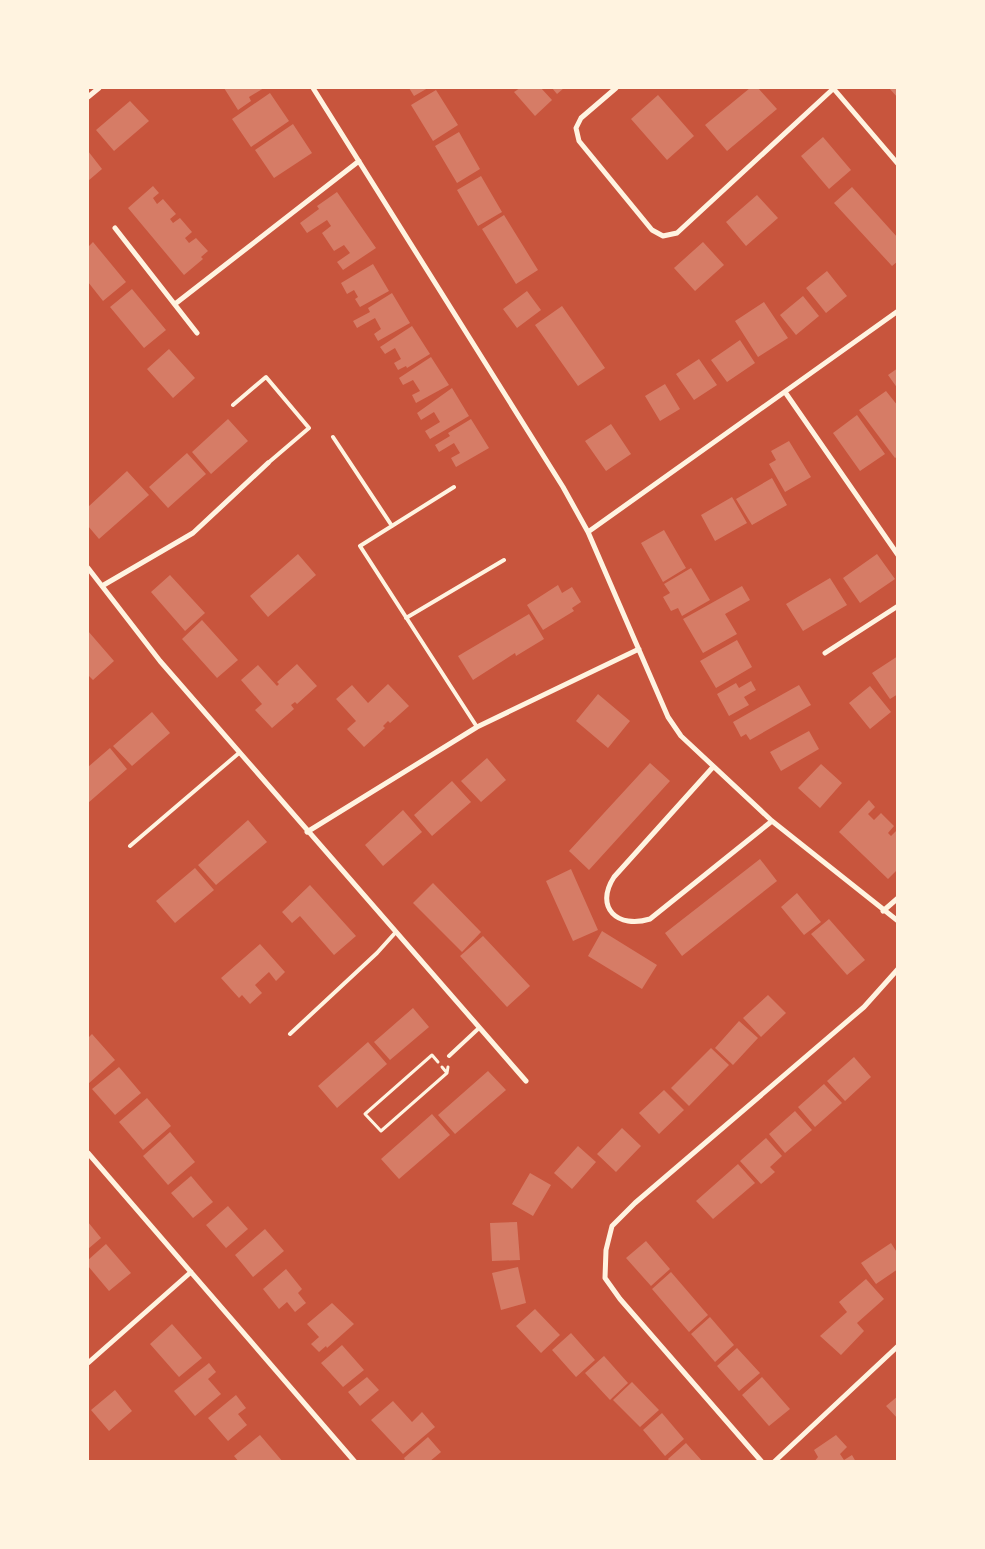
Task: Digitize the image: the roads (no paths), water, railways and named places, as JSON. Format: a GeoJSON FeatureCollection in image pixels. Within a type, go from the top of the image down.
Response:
{"type":"FeatureCollection","features":[{"type":"Feature","properties":{"kind":"street"},"geometry":{"type":"LineString","coordinates":[[88,97],[99,88]]}},
{"type":"Feature","properties":{"kind":"street"},"geometry":{"type":"LineString","coordinates":[[313,88],[558,478],[588,532],[668,717],[681,736],[772,821],[883,912],[898,921]]}},
{"type":"Feature","properties":{"kind":"street"},"geometry":{"type":"LineString","coordinates":[[616,88],[580,118],[576,128],[578,141],[652,230],[663,236],[676,233],[834,88],[898,164]]}},
{"type":"Feature","properties":{"kind":"street"},"geometry":{"type":"LineString","coordinates":[[175,304],[359,161]]}},
{"type":"Feature","properties":{"kind":"street"},"geometry":{"type":"LineString","coordinates":[[115,228],[198,333]]}},
{"type":"Feature","properties":{"kind":"street"},"geometry":{"type":"LineString","coordinates":[[588,532],[897,313]]}},
{"type":"Feature","properties":{"kind":"street"},"geometry":{"type":"LineString","coordinates":[[785,392],[898,555]]}},
{"type":"Feature","properties":{"kind":"street"},"geometry":{"type":"LineString","coordinates":[[102,586],[193,533],[268,463]]}},
{"type":"Feature","properties":{"kind":"street"},"geometry":{"type":"LineString","coordinates":[[88,568],[160,661],[238,753],[526,1081]]}},
{"type":"Feature","properties":{"kind":"street"},"geometry":{"type":"LineString","coordinates":[[825,653],[898,606]]}},
{"type":"Feature","properties":{"kind":"street"},"geometry":{"type":"LineString","coordinates":[[306,832],[478,727],[639,649]]}},
{"type":"Feature","properties":{"kind":"street"},"geometry":{"type":"LineString","coordinates":[[713,767],[614,877],[608,886],[607,895],[607,905],[612,914],[620,920],[631,922],[650,919],[772,821]]}},
{"type":"Feature","properties":{"kind":"street"},"geometry":{"type":"LineString","coordinates":[[883,912],[898,898]]}},
{"type":"Feature","properties":{"kind":"street"},"geometry":{"type":"LineString","coordinates":[[762,1462],[620,1299],[606,1278],[606,1250],[612,1226],[635,1203],[864,1007],[898,969]]}},
{"type":"Feature","properties":{"kind":"street"},"geometry":{"type":"LineString","coordinates":[[88,1153],[355,1462]]}},
{"type":"Feature","properties":{"kind":"street"},"geometry":{"type":"LineString","coordinates":[[88,1363],[191,1272]]}},
{"type":"Feature","properties":{"kind":"street"},"geometry":{"type":"LineString","coordinates":[[774,1462],[898,1346]]}},
{"type":"Feature","properties":{"kind":"lane"},"geometry":{"type":"LineString","coordinates":[[233,405],[266,377],[309,428],[268,463]]}},
{"type":"Feature","properties":{"kind":"lane"},"geometry":{"type":"LineString","coordinates":[[333,437],[392,526]]}},
{"type":"Feature","properties":{"kind":"lane"},"geometry":{"type":"LineString","coordinates":[[454,487],[360,546],[478,727]]}},
{"type":"Feature","properties":{"kind":"lane"},"geometry":{"type":"LineString","coordinates":[[406,618],[504,560]]}},
{"type":"Feature","properties":{"kind":"lane"},"geometry":{"type":"LineString","coordinates":[[130,846],[238,753]]}},
{"type":"Feature","properties":{"kind":"lane"},"geometry":{"type":"LineString","coordinates":[[290,1034],[377,954],[395,933]]}},
{"type":"Feature","properties":{"kind":"lane"},"geometry":{"type":"LineString","coordinates":[[449,1056],[479,1028]]}}]}
